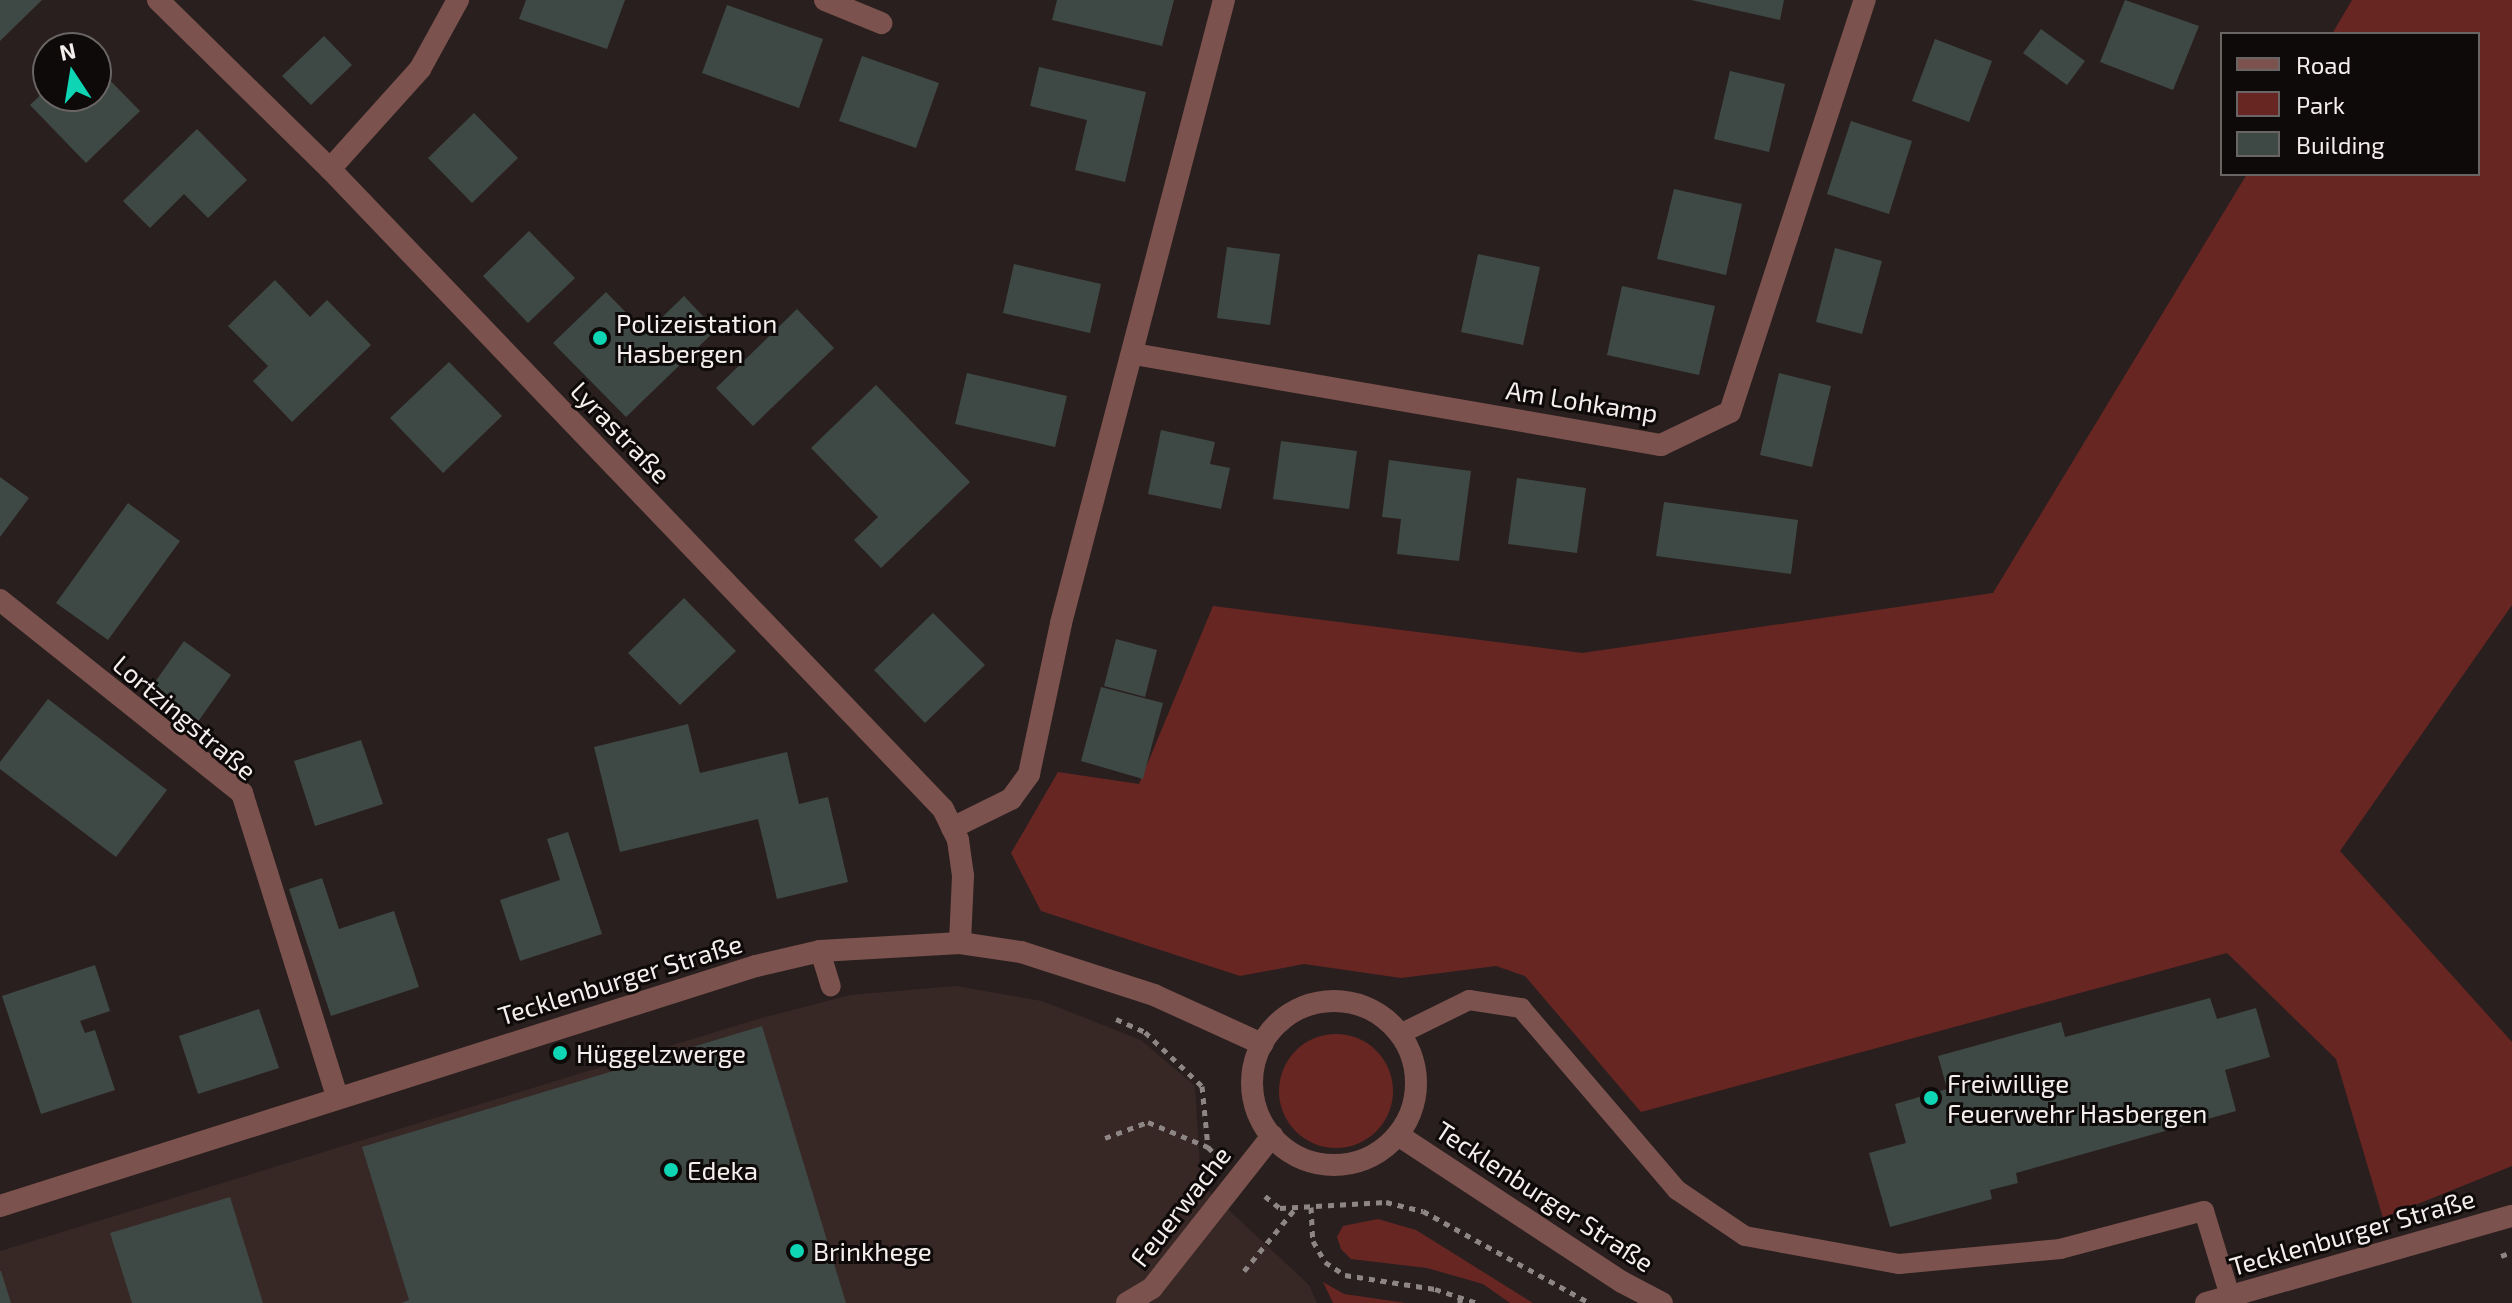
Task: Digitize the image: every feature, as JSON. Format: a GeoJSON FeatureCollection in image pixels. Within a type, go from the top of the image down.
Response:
{"type":"FeatureCollection","features":[{"type":"Feature","properties":{"kind":"street","name":"Lyrastraße"},"geometry":{"type":"LineString","coordinates":[[158,0],[330,169],[928,791],[952,828],[963,876],[960,943]]}},
{"type":"Feature","properties":{"kind":"street"},"geometry":{"type":"LineString","coordinates":[[330,169],[420,69],[458,0]]}},
{"type":"Feature","properties":{"kind":"street"},"geometry":{"type":"LineString","coordinates":[[825,0],[881,23]]}},
{"type":"Feature","properties":{"kind":"street"},"geometry":{"type":"LineString","coordinates":[[952,828],[1011,799],[1029,774],[1061,623],[1134,354],[1224,0]]}},
{"type":"Feature","properties":{"kind":"street","name":"Am Lohkamp"},"geometry":{"type":"LineString","coordinates":[[1134,354],[1661,445],[1730,412],[1865,0]]}},
{"type":"Feature","properties":{"kind":"street","name":"Lortzingstraße"},"geometry":{"type":"LineString","coordinates":[[0,600],[242,793],[337,1097]]}},
{"type":"Feature","properties":{"kind":"street","name":"Tecklenburger Straße"},"geometry":{"type":"LineString","coordinates":[[0,1206],[756,966],[820,951],[960,943],[1021,952],[1154,995],[1262,1044]]}},
{"type":"Feature","properties":{"kind":"street"},"geometry":{"type":"LineString","coordinates":[[1328,1002],[1355,1004],[1380,1015],[1400,1034],[1412,1058],[1416,1084],[1411,1111],[1398,1135],[1378,1153],[1353,1163],[1326,1165],[1300,1158],[1272,1136],[1253,1097],[1253,1069],[1262,1044],[1278,1022],[1301,1008],[1328,1002]]}},
{"type":"Feature","properties":{"kind":"street","name":"Tecklenburger Straße"},"geometry":{"type":"LineString","coordinates":[[1398,1135],[1582,1257],[1662,1303]]}},
{"type":"Feature","properties":{"kind":"street","name":"Feuerwache"},"geometry":{"type":"LineString","coordinates":[[1127,1303],[1152,1288],[1272,1136]]}},
{"type":"Feature","properties":{"kind":"street","name":"Tecklenburger Straße"},"geometry":{"type":"LineString","coordinates":[[2206,1303],[2512,1216]]}},
{"type":"Feature","properties":{"kind":"lane"},"geometry":{"type":"LineString","coordinates":[[820,951],[831,986]]}},
{"type":"Feature","properties":{"kind":"lane"},"geometry":{"type":"LineString","coordinates":[[1400,1034],[1469,1000],[1521,1008],[1677,1190],[1745,1236],[1899,1264],[2060,1249],[2204,1211],[2230,1296]]}},
{"type":"Feature","properties":{"kind":"path"},"geometry":{"type":"LineString","coordinates":[[1105,1014],[1145,1032],[1202,1086],[1208,1147]]}},
{"type":"Feature","properties":{"kind":"path"},"geometry":{"type":"LineString","coordinates":[[1105,1138],[1148,1122],[1208,1147],[1238,1176],[1280,1208],[1386,1202],[1423,1211],[1591,1303]]}},
{"type":"Feature","properties":{"kind":"path"},"geometry":{"type":"LineString","coordinates":[[1311,1207],[1313,1241],[1325,1262],[1345,1275],[1460,1295],[1477,1303]]}},
{"type":"Feature","properties":{"kind":"path"},"geometry":{"type":"LineString","coordinates":[[1244,1271],[1295,1208]]}},
{"type":"Feature","properties":{"kind":"path"},"geometry":{"type":"LineString","coordinates":[[1460,1295],[1460,1303]]}},
{"type":"Feature","properties":{"kind":"shaded area"},"geometry":{"type":"Polygon","coordinates":[[[956,986],[1042,1001],[1141,1040],[1195,1086],[1201,1184],[1309,1285],[1317,1303],[0,1303],[0,1251],[758,1019],[850,995],[956,986]]]}},
{"type":"Feature","properties":{"kind":"green space"},"geometry":{"type":"Polygon","coordinates":[[[2352,0],[2512,0],[2512,605],[2340,851],[2512,1042],[2512,1166],[2383,1218],[2336,1059],[2227,953],[1641,1112],[1525,976],[1496,966],[1401,978],[1304,964],[1240,976],[1041,911],[1011,853],[1058,772],[1139,784],[1213,606],[1582,653],[1993,593],[2246,176],[2480,176],[2480,32],[2333,32],[2352,0]]]}},
{"type":"Feature","properties":{"kind":"green space"},"geometry":{"type":"Polygon","coordinates":[[[1336,1034],[1358,1038],[1377,1050],[1389,1069],[1393,1091],[1389,1113],[1377,1132],[1358,1144],[1336,1148],[1314,1144],[1295,1132],[1283,1113],[1279,1091],[1283,1069],[1295,1050],[1314,1038],[1336,1034]]]}},
{"type":"Feature","properties":{"kind":"green space"},"geometry":{"type":"Polygon","coordinates":[[[1378,1219],[1416,1230],[1533,1303],[1510,1303],[1483,1284],[1427,1268],[1351,1259],[1341,1249],[1337,1237],[1343,1226],[1378,1219]]]}},
{"type":"Feature","properties":{"kind":"green space"},"geometry":{"type":"Polygon","coordinates":[[[1323,1282],[1344,1294],[1406,1303],[1333,1303],[1323,1282]]]}},
{"type":"Feature","properties":{"kind":"building"},"geometry":{"type":"Polygon","coordinates":[[[0,0],[42,0],[0,41],[0,0]]]}},
{"type":"Feature","properties":{"kind":"building"},"geometry":{"type":"Polygon","coordinates":[[[526,0],[625,0],[607,49],[519,19],[526,0]]]}},
{"type":"Feature","properties":{"kind":"building"},"geometry":{"type":"Polygon","coordinates":[[[1057,0],[1174,0],[1162,46],[1052,20],[1057,0]]]}},
{"type":"Feature","properties":{"kind":"building"},"geometry":{"type":"Polygon","coordinates":[[[1691,0],[1784,0],[1780,20],[1691,0]]]}},
{"type":"Feature","properties":{"kind":"building"},"geometry":{"type":"Polygon","coordinates":[[[2125,0],[2199,26],[2173,90],[2100,62],[2125,0]]]}},
{"type":"Feature","properties":{"kind":"building"},"geometry":{"type":"Polygon","coordinates":[[[727,5],[823,39],[799,108],[702,73],[727,5]]]}},
{"type":"Feature","properties":{"kind":"building"},"geometry":{"type":"Polygon","coordinates":[[[2041,29],[2085,61],[2067,85],[2023,53],[2041,29]]]}},
{"type":"Feature","properties":{"kind":"building"},"geometry":{"type":"Polygon","coordinates":[[[324,36],[352,65],[311,105],[282,76],[324,36]]]}},
{"type":"Feature","properties":{"kind":"building"},"geometry":{"type":"Polygon","coordinates":[[[1935,39],[1992,61],[1969,122],[1912,101],[1935,39]]]}},
{"type":"Feature","properties":{"kind":"building"},"geometry":{"type":"Polygon","coordinates":[[[862,56],[939,83],[916,148],[839,121],[862,56]]]}},
{"type":"Feature","properties":{"kind":"building"},"geometry":{"type":"Polygon","coordinates":[[[1039,67],[1146,92],[1125,182],[1075,170],[1087,120],[1030,106],[1039,67]]]}},
{"type":"Feature","properties":{"kind":"building"},"geometry":{"type":"Polygon","coordinates":[[[1730,71],[1785,84],[1769,152],[1714,139],[1730,71]]]}},
{"type":"Feature","properties":{"kind":"building"},"geometry":{"type":"Polygon","coordinates":[[[112,82],[140,111],[86,163],[37,112],[112,112],[112,82]]]}},
{"type":"Feature","properties":{"kind":"building"},"geometry":{"type":"Polygon","coordinates":[[[474,113],[518,158],[472,203],[428,158],[474,113]]]}},
{"type":"Feature","properties":{"kind":"building"},"geometry":{"type":"Polygon","coordinates":[[[1851,121],[1912,141],[1889,214],[1827,194],[1851,121]]]}},
{"type":"Feature","properties":{"kind":"building"},"geometry":{"type":"Polygon","coordinates":[[[197,129],[247,180],[208,218],[184,194],[150,228],[123,201],[197,129]]]}},
{"type":"Feature","properties":{"kind":"building"},"geometry":{"type":"Polygon","coordinates":[[[1674,189],[1742,204],[1726,275],[1657,259],[1674,189]]]}},
{"type":"Feature","properties":{"kind":"building"},"geometry":{"type":"Polygon","coordinates":[[[529,231],[575,278],[528,323],[483,276],[529,231]]]}},
{"type":"Feature","properties":{"kind":"building"},"geometry":{"type":"Polygon","coordinates":[[[1227,247],[1280,254],[1270,325],[1217,318],[1227,247]]]}},
{"type":"Feature","properties":{"kind":"building"},"geometry":{"type":"Polygon","coordinates":[[[1835,248],[1882,261],[1862,334],[1816,322],[1835,248]]]}},
{"type":"Feature","properties":{"kind":"building"},"geometry":{"type":"Polygon","coordinates":[[[1478,254],[1540,267],[1523,345],[1461,332],[1478,254]]]}},
{"type":"Feature","properties":{"kind":"building"},"geometry":{"type":"Polygon","coordinates":[[[1014,264],[1101,284],[1090,333],[1003,313],[1014,264]]]}},
{"type":"Feature","properties":{"kind":"building"},"geometry":{"type":"Polygon","coordinates":[[[275,280],[310,317],[327,300],[371,345],[292,422],[253,381],[268,366],[228,326],[275,280]]]}},
{"type":"Feature","properties":{"kind":"building"},"geometry":{"type":"Polygon","coordinates":[[[1622,286],[1715,306],[1699,375],[1607,355],[1622,286]]]}},
{"type":"Feature","properties":{"kind":"building"},"geometry":{"type":"Polygon","coordinates":[[[606,292],[646,333],[684,296],[716,330],[626,417],[553,343],[606,292]]]}},
{"type":"Feature","properties":{"kind":"building"},"geometry":{"type":"Polygon","coordinates":[[[797,309],[834,348],[753,426],[716,388],[797,309]]]}},
{"type":"Feature","properties":{"kind":"building"},"geometry":{"type":"Polygon","coordinates":[[[449,362],[502,416],[443,473],[390,418],[449,362]]]}},
{"type":"Feature","properties":{"kind":"building"},"geometry":{"type":"Polygon","coordinates":[[[967,373],[1067,396],[1055,447],[955,424],[967,373]]]}},
{"type":"Feature","properties":{"kind":"building"},"geometry":{"type":"Polygon","coordinates":[[[1779,373],[1831,386],[1812,467],[1760,455],[1779,373]]]}},
{"type":"Feature","properties":{"kind":"building"},"geometry":{"type":"Polygon","coordinates":[[[876,385],[970,482],[881,568],[854,540],[878,517],[811,448],[876,385]]]}},
{"type":"Feature","properties":{"kind":"building"},"geometry":{"type":"Polygon","coordinates":[[[1161,430],[1215,442],[1210,464],[1230,468],[1221,509],[1148,494],[1161,430]]]}},
{"type":"Feature","properties":{"kind":"building"},"geometry":{"type":"Polygon","coordinates":[[[1281,441],[1357,451],[1349,509],[1273,499],[1281,441]]]}},
{"type":"Feature","properties":{"kind":"building"},"geometry":{"type":"Polygon","coordinates":[[[1389,460],[1471,471],[1459,561],[1397,554],[1401,519],[1382,517],[1389,460]]]}},
{"type":"Feature","properties":{"kind":"building"},"geometry":{"type":"Polygon","coordinates":[[[0,477],[29,498],[0,537],[0,477]]]}},
{"type":"Feature","properties":{"kind":"building"},"geometry":{"type":"Polygon","coordinates":[[[1517,478],[1586,488],[1577,553],[1508,544],[1517,478]]]}},
{"type":"Feature","properties":{"kind":"building"},"geometry":{"type":"Polygon","coordinates":[[[1664,502],[1798,520],[1791,574],[1656,556],[1664,502]]]}},
{"type":"Feature","properties":{"kind":"building"},"geometry":{"type":"Polygon","coordinates":[[[128,503],[180,541],[108,640],[56,603],[128,503]]]}},
{"type":"Feature","properties":{"kind":"building"},"geometry":{"type":"Polygon","coordinates":[[[684,598],[736,651],[680,705],[628,653],[684,598]]]}},
{"type":"Feature","properties":{"kind":"building"},"geometry":{"type":"Polygon","coordinates":[[[933,613],[985,665],[925,723],[874,670],[933,613]]]}},
{"type":"Feature","properties":{"kind":"building"},"geometry":{"type":"Polygon","coordinates":[[[1116,639],[1157,650],[1145,697],[1104,686],[1116,639]]]}},
{"type":"Feature","properties":{"kind":"building"},"geometry":{"type":"Polygon","coordinates":[[[184,641],[231,675],[197,723],[150,689],[184,641]]]}},
{"type":"Feature","properties":{"kind":"building"},"geometry":{"type":"Polygon","coordinates":[[[1101,687],[1163,703],[1143,779],[1081,761],[1101,687]]]}},
{"type":"Feature","properties":{"kind":"building"},"geometry":{"type":"Polygon","coordinates":[[[48,699],[167,790],[116,857],[0,769],[0,762],[48,699]]]}},
{"type":"Feature","properties":{"kind":"building"},"geometry":{"type":"Polygon","coordinates":[[[688,724],[700,773],[787,752],[799,804],[828,797],[848,882],[777,899],[758,819],[620,852],[594,747],[688,724]]]}},
{"type":"Feature","properties":{"kind":"building"},"geometry":{"type":"Polygon","coordinates":[[[361,740],[383,804],[315,826],[294,761],[361,740]]]}},
{"type":"Feature","properties":{"kind":"building"},"geometry":{"type":"Polygon","coordinates":[[[568,832],[602,934],[520,961],[500,900],[560,880],[547,839],[568,832]]]}},
{"type":"Feature","properties":{"kind":"building"},"geometry":{"type":"Polygon","coordinates":[[[322,878],[339,929],[394,911],[419,987],[331,1016],[289,889],[322,878]]]}},
{"type":"Feature","properties":{"kind":"building"},"geometry":{"type":"Polygon","coordinates":[[[95,965],[110,1011],[80,1021],[85,1033],[95,1030],[115,1090],[41,1114],[2,996],[95,965]]]}},
{"type":"Feature","properties":{"kind":"building"},"geometry":{"type":"Polygon","coordinates":[[[2210,998],[2217,1019],[2256,1008],[2270,1057],[2225,1070],[2236,1111],[2016,1173],[2018,1183],[1990,1190],[1992,1199],[1890,1227],[1869,1153],[1906,1143],[1895,1104],[1947,1089],[1938,1056],[2061,1022],[2065,1037],[2210,998]]]}},
{"type":"Feature","properties":{"kind":"building"},"geometry":{"type":"Polygon","coordinates":[[[259,1009],[279,1068],[198,1094],[179,1036],[259,1009]]]}},
{"type":"Feature","properties":{"kind":"building","name":"Edeka"},"geometry":{"type":"Polygon","coordinates":[[[762,1026],[846,1303],[401,1303],[409,1300],[362,1147],[762,1026]]]}},
{"type":"Feature","properties":{"kind":"building"},"geometry":{"type":"Polygon","coordinates":[[[230,1197],[263,1303],[132,1303],[110,1233],[230,1197]]]}},
{"type":"Feature","properties":{"kind":"building"},"geometry":{"type":"Polygon","coordinates":[[[1,1271],[11,1303],[0,1303],[1,1271]]]}},
{"type":"Feature","properties":{"kind":"place","name":"Polizeistation Hasbergen"},"geometry":{"type":"Point","coordinates":[600,338]}},
{"type":"Feature","properties":{"kind":"place","name":"Hüggelzwerge"},"geometry":{"type":"Point","coordinates":[560,1053]}},
{"type":"Feature","properties":{"kind":"place","name":"Freiwillige Feuerwehr Hasbergen"},"geometry":{"type":"Point","coordinates":[1931,1098]}},
{"type":"Feature","properties":{"kind":"place","name":"Edeka"},"geometry":{"type":"Point","coordinates":[671,1170]}},
{"type":"Feature","properties":{"kind":"place","name":"Brinkhege"},"geometry":{"type":"Point","coordinates":[797,1251]}}]}
